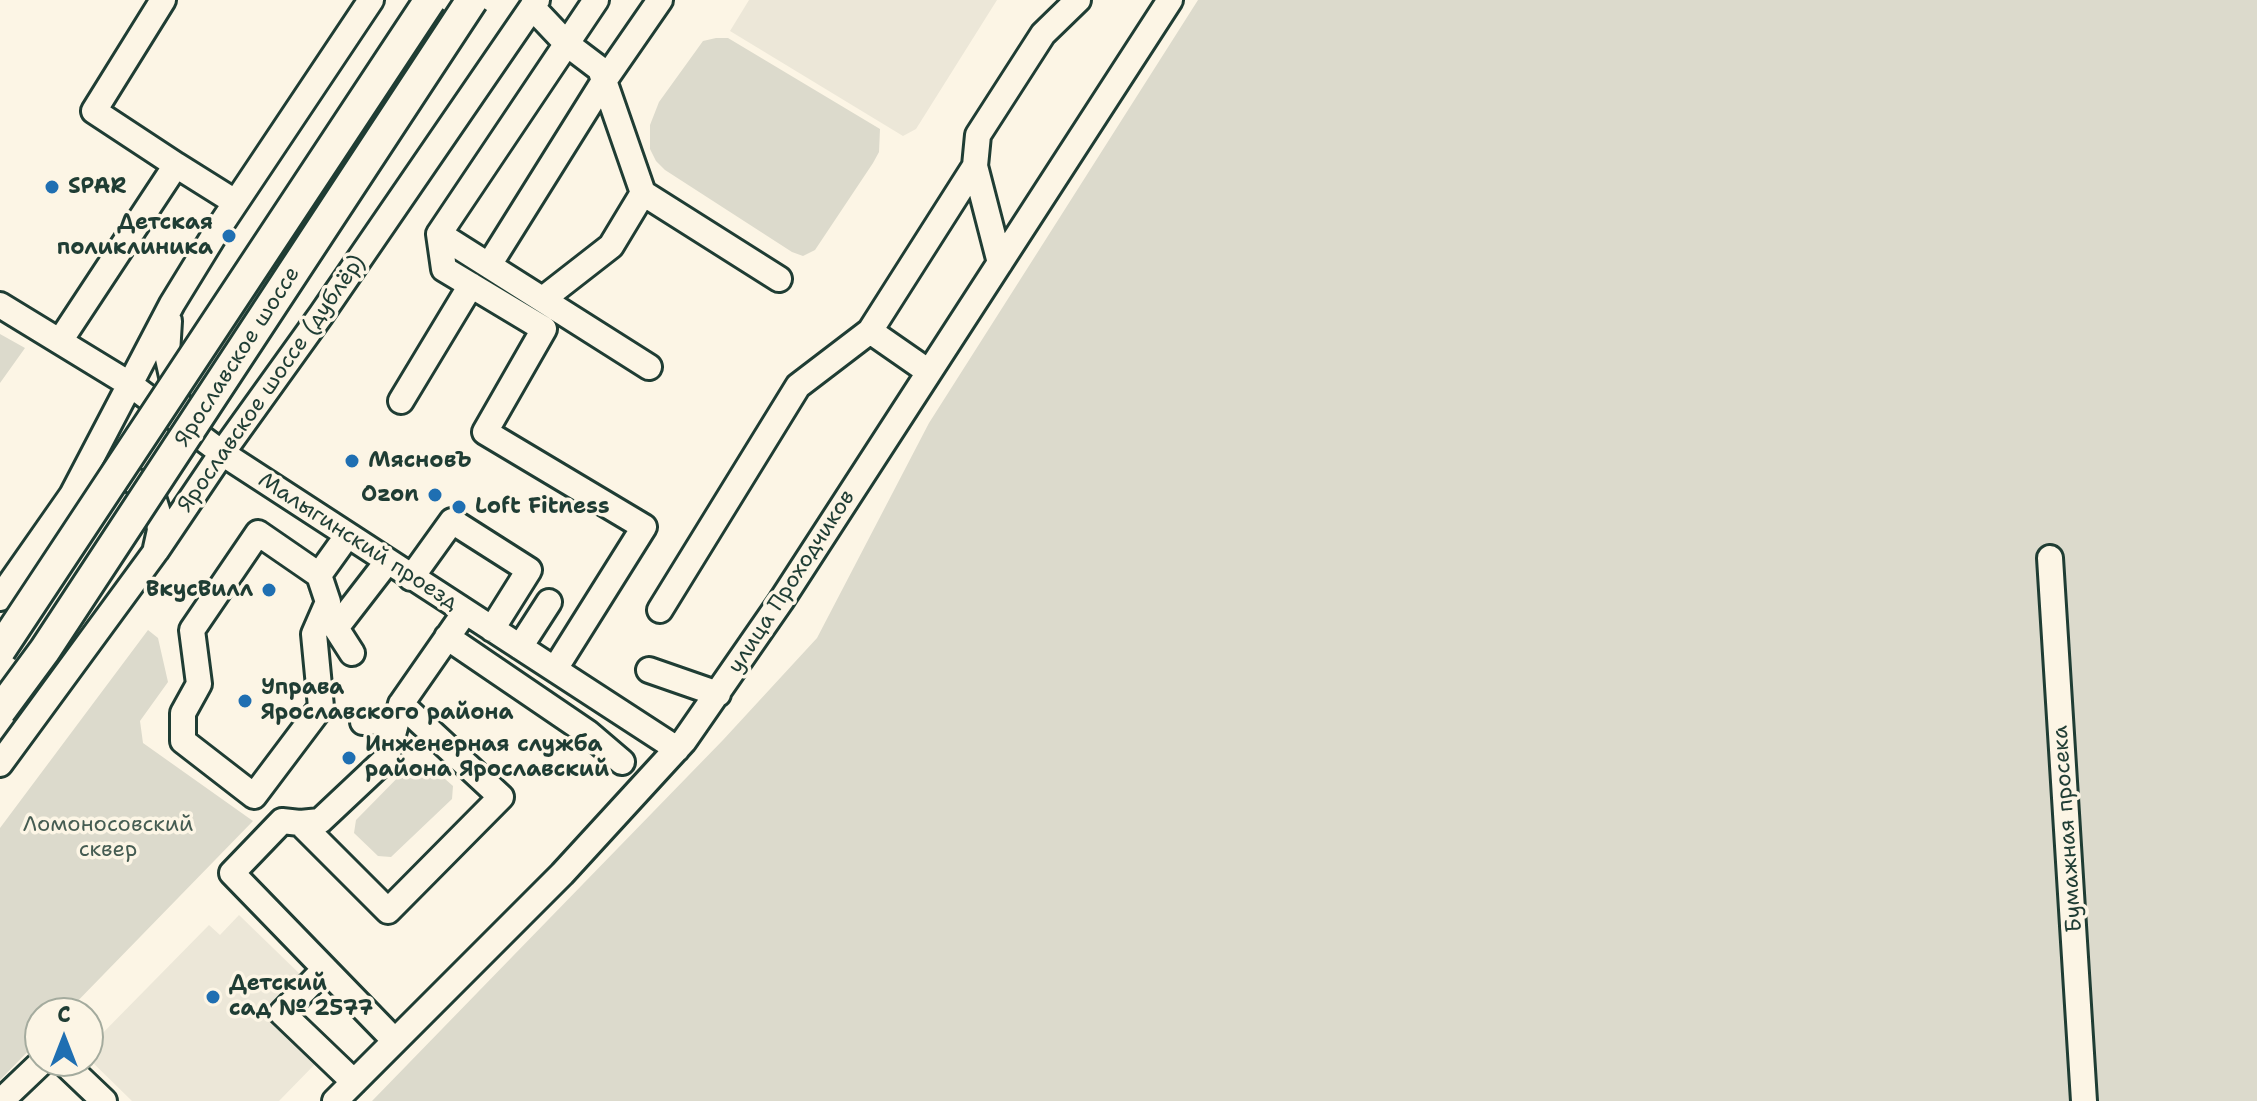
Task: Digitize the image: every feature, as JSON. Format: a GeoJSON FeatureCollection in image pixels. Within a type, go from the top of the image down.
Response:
{"type":"FeatureCollection","features":[{"type":"Feature","properties":{"kind":"main road","name":"Ярославское шоссе"},"geometry":{"type":"LineString","coordinates":[[0,650],[430,0]]}},
{"type":"Feature","properties":{"kind":"main road","name":"Ярославское шоссе"},"geometry":{"type":"LineString","coordinates":[[0,711],[45,650],[472,0]]}},
{"type":"Feature","properties":{"kind":"street"},"geometry":{"type":"LineString","coordinates":[[163,0],[94,111],[235,202]]}},
{"type":"Feature","properties":{"kind":"street"},"geometry":{"type":"LineString","coordinates":[[0,598],[72,495],[172,304],[235,202],[371,0]]}},
{"type":"Feature","properties":{"kind":"street"},"geometry":{"type":"LineString","coordinates":[[555,669],[644,527],[485,432],[544,329],[444,269],[439,234],[596,0]]}},
{"type":"Feature","properties":{"kind":"street"},"geometry":{"type":"LineString","coordinates":[[489,265],[604,81],[660,0]]}},
{"type":"Feature","properties":{"kind":"street"},"geometry":{"type":"LineString","coordinates":[[1000,263],[975,166],[978,135],[1043,34],[1078,0]]}},
{"type":"Feature","properties":{"kind":"street","name":"улица Проходчиков"},"geometry":{"type":"LineString","coordinates":[[335,1101],[562,874],[677,749],[718,694],[1170,0]]}},
{"type":"Feature","properties":{"kind":"street"},"geometry":{"type":"LineString","coordinates":[[534,4],[567,44],[600,69],[643,193],[779,279]]}},
{"type":"Feature","properties":{"kind":"street","name":"Ярославское шоссе (дублёр)"},"geometry":{"type":"LineString","coordinates":[[0,764],[156,551],[534,4]]}},
{"type":"Feature","properties":{"kind":"street"},"geometry":{"type":"LineString","coordinates":[[60,341],[176,165]]}},
{"type":"Feature","properties":{"kind":"street"},"geometry":{"type":"LineString","coordinates":[[660,610],[798,386],[870,331],[975,166]]}},
{"type":"Feature","properties":{"kind":"street"},"geometry":{"type":"LineString","coordinates":[[543,299],[611,246],[643,193]]}},
{"type":"Feature","properties":{"kind":"street"},"geometry":{"type":"LineString","coordinates":[[439,234],[649,367]]}},
{"type":"Feature","properties":{"kind":"street"},"geometry":{"type":"LineString","coordinates":[[401,401],[471,285]]}},
{"type":"Feature","properties":{"kind":"street"},"geometry":{"type":"LineString","coordinates":[[172,304],[167,354],[170,376],[175,396],[202,438]]}},
{"type":"Feature","properties":{"kind":"street","name":"Малыгинский проезд"},"geometry":{"type":"LineString","coordinates":[[0,305],[131,385],[222,453],[677,749]]}},
{"type":"Feature","properties":{"kind":"street"},"geometry":{"type":"LineString","coordinates":[[870,331],[929,372]]}},
{"type":"Feature","properties":{"kind":"street"},"geometry":{"type":"LineString","coordinates":[[72,495],[88,484],[104,480],[123,477],[140,483],[153,497],[158,513],[160,530],[156,551]]}},
{"type":"Feature","properties":{"kind":"street"},"geometry":{"type":"LineString","coordinates":[[411,578],[452,521],[465,529],[529,570],[492,629]]}},
{"type":"Feature","properties":{"kind":"street"},"geometry":{"type":"LineString","coordinates":[[258,533],[319,575],[328,602],[314,634],[321,707],[254,796],[183,741],[183,713],[199,684],[192,630],[258,533]]}},
{"type":"Feature","properties":{"kind":"street"},"geometry":{"type":"LineString","coordinates":[[319,575],[347,536]]}},
{"type":"Feature","properties":{"kind":"street","name":"Бумажная просека"},"geometry":{"type":"LineString","coordinates":[[2050,558],[2084,1101]]}},
{"type":"Feature","properties":{"kind":"street"},"geometry":{"type":"LineString","coordinates":[[352,653],[336,628],[387,562]]}},
{"type":"Feature","properties":{"kind":"street"},"geometry":{"type":"LineString","coordinates":[[520,647],[549,602]]}},
{"type":"Feature","properties":{"kind":"street"},"geometry":{"type":"LineString","coordinates":[[395,1041],[232,873],[282,821],[320,821],[387,758],[398,712],[465,612]]}},
{"type":"Feature","properties":{"kind":"street"},"geometry":{"type":"LineString","coordinates":[[447,637],[588,733],[622,762]]}},
{"type":"Feature","properties":{"kind":"street"},"geometry":{"type":"LineString","coordinates":[[649,670],[718,694]]}},
{"type":"Feature","properties":{"kind":"street"},"geometry":{"type":"LineString","coordinates":[[363,722],[398,712]]}},
{"type":"Feature","properties":{"kind":"street"},"geometry":{"type":"LineString","coordinates":[[300,823],[388,911],[501,797],[398,712]]}},
{"type":"Feature","properties":{"kind":"street"},"geometry":{"type":"LineString","coordinates":[[325,969],[282,1013],[354,1082]]}},
{"type":"Feature","properties":{"kind":"street"},"geometry":{"type":"LineString","coordinates":[[1,1101],[26,1077]]}},
{"type":"Feature","properties":{"kind":"street"},"geometry":{"type":"LineString","coordinates":[[79,1077],[104,1101]]}},
{"type":"Feature","properties":{"kind":"shaded area"},"geometry":{"type":"Polygon","coordinates":[[[749,0],[997,0],[916,129],[903,136],[730,31],[749,0]]]}},
{"type":"Feature","properties":{"kind":"shaded area","name":"Детский сад № 2577"},"geometry":{"type":"Polygon","coordinates":[[[239,915],[305,979],[271,1014],[319,1060],[279,1101],[132,1101],[104,1074],[104,1032],[209,925],[220,935],[239,915]]]}},
{"type":"Feature","properties":{"kind":"green space"},"geometry":{"type":"Polygon","coordinates":[[[1198,0],[2257,0],[2257,1101],[372,1101],[723,740],[817,638],[929,423],[1198,0]]]}},
{"type":"Feature","properties":{"kind":"green space"},"geometry":{"type":"Polygon","coordinates":[[[728,38],[880,129],[879,152],[873,163],[815,250],[803,256],[792,252],[665,170],[650,149],[650,125],[659,102],[703,41],[728,38]]]}},
{"type":"Feature","properties":{"kind":"green space"},"geometry":{"type":"Polygon","coordinates":[[[0,334],[25,348],[0,383],[0,334]]]}},
{"type":"Feature","properties":{"kind":"green space","name":"Ломоносовский сквер"},"geometry":{"type":"Polygon","coordinates":[[[148,630],[158,638],[168,682],[140,721],[143,743],[253,821],[82,997],[24,997],[24,1055],[0,1080],[0,828],[148,630]]]}},
{"type":"Feature","properties":{"kind":"green space"},"geometry":{"type":"Polygon","coordinates":[[[414,761],[427,763],[453,786],[452,799],[391,857],[378,856],[354,833],[356,820],[414,761]]]}},
{"type":"Feature","properties":{"kind":"place","name":"SPAR"},"geometry":{"type":"Point","coordinates":[52,187]}},
{"type":"Feature","properties":{"kind":"place","name":"Детская поликлиника"},"geometry":{"type":"Point","coordinates":[229,236]}},
{"type":"Feature","properties":{"kind":"place","name":"МясновЪ"},"geometry":{"type":"Point","coordinates":[352,461]}},
{"type":"Feature","properties":{"kind":"place","name":"Ozon"},"geometry":{"type":"Point","coordinates":[435,495]}},
{"type":"Feature","properties":{"kind":"place","name":"Loft Fitness"},"geometry":{"type":"Point","coordinates":[459,507]}},
{"type":"Feature","properties":{"kind":"place","name":"ВкусВилл"},"geometry":{"type":"Point","coordinates":[269,590]}},
{"type":"Feature","properties":{"kind":"place","name":"Управа Ярославского района"},"geometry":{"type":"Point","coordinates":[245,701]}},
{"type":"Feature","properties":{"kind":"place","name":"Инженерная служба района Ярославский"},"geometry":{"type":"Point","coordinates":[349,758]}},
{"type":"Feature","properties":{"kind":"place","name":"Детский сад № 2577"},"geometry":{"type":"Point","coordinates":[213,997]}}]}
